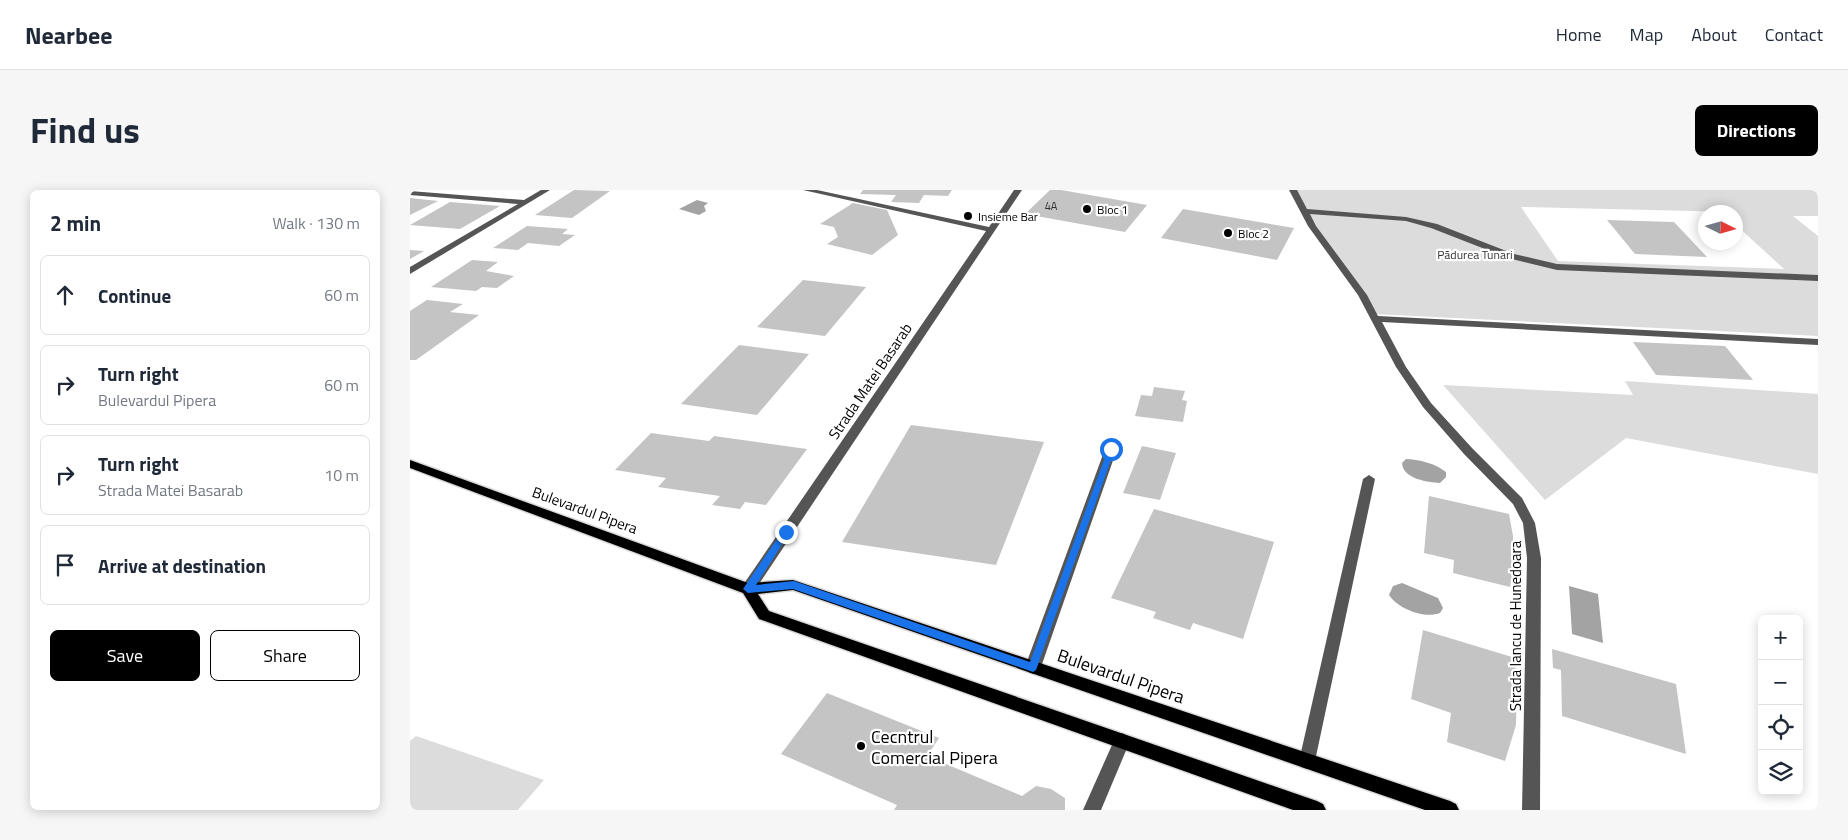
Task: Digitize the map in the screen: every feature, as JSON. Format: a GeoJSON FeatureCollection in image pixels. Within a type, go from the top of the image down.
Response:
{"type":"FeatureCollection","features":[{"type":"Feature","properties":{"kind":"main road","name":"Bulevardul Pipera"},"geometry":{"type":"LineString","coordinates":[[410,464],[748,589],[794,585],[1450,810]]}},
{"type":"Feature","properties":{"kind":"main road"},"geometry":{"type":"LineString","coordinates":[[748,589],[764,615],[1316,810]]}},
{"type":"Feature","properties":{"kind":"street"},"geometry":{"type":"LineString","coordinates":[[410,271],[546,190]]}},
{"type":"Feature","properties":{"kind":"street"},"geometry":{"type":"LineString","coordinates":[[807,190],[992,230]]}},
{"type":"Feature","properties":{"kind":"street","name":"Strada Matei Basarab"},"geometry":{"type":"LineString","coordinates":[[748,589],[1018,190]]}},
{"type":"Feature","properties":{"kind":"street","name":"Strada Iancu de Hunedoara"},"geometry":{"type":"LineString","coordinates":[[1293,190],[1303,212],[1376,319],[1401,367],[1427,405],[1468,451],[1500,480],[1518,501],[1529,523],[1534,558],[1531,810]]}},
{"type":"Feature","properties":{"kind":"street"},"geometry":{"type":"LineString","coordinates":[[410,193],[526,202]]}},
{"type":"Feature","properties":{"kind":"street"},"geometry":{"type":"LineString","coordinates":[[1303,212],[1406,219],[1434,226],[1511,256],[1557,267],[1818,278]]}},
{"type":"Feature","properties":{"kind":"street"},"geometry":{"type":"LineString","coordinates":[[1376,319],[1818,342]]}},
{"type":"Feature","properties":{"kind":"street"},"geometry":{"type":"LineString","coordinates":[[1033,667],[1111,449]]}},
{"type":"Feature","properties":{"kind":"street"},"geometry":{"type":"LineString","coordinates":[[1307,761],[1369,479]]}},
{"type":"Feature","properties":{"kind":"street"},"geometry":{"type":"LineString","coordinates":[[1092,810],[1122,741]]}},
{"type":"Feature","properties":{"kind":"green space","name":"Pădurea Tunari"},"geometry":{"type":"Polygon","coordinates":[[[1293,190],[1818,190],[1818,216],[1793,216],[1818,236],[1818,336],[1373,314],[1312,226],[1293,190]],[[1698,205],[1698,211],[1521,207],[1558,261],[1784,269],[1743,231],[1743,205],[1698,205]]]}},
{"type":"Feature","properties":{"kind":"green space"},"geometry":{"type":"Polygon","coordinates":[[[1625,381],[1818,394],[1818,474],[1626,438],[1545,500],[1443,385],[1633,395],[1625,381]]]}},
{"type":"Feature","properties":{"kind":"green space"},"geometry":{"type":"Polygon","coordinates":[[[416,736],[544,780],[518,810],[410,810],[410,741],[416,736]]]}},
{"type":"Feature","properties":{"kind":"shaded area"},"geometry":{"type":"Polygon","coordinates":[[[697,200],[708,203],[704,206],[706,211],[699,215],[679,209],[697,200]]]}},
{"type":"Feature","properties":{"kind":"shaded area"},"geometry":{"type":"Polygon","coordinates":[[[1406,459],[1432,464],[1446,472],[1446,477],[1440,483],[1416,479],[1403,468],[1402,463],[1406,459]]]}},
{"type":"Feature","properties":{"kind":"shaded area"},"geometry":{"type":"Polygon","coordinates":[[[1402,583],[1438,598],[1443,608],[1440,613],[1434,615],[1420,614],[1399,605],[1389,595],[1393,586],[1402,583]]]}},
{"type":"Feature","properties":{"kind":"shaded area"},"geometry":{"type":"Polygon","coordinates":[[[1569,586],[1598,594],[1603,643],[1572,634],[1569,586]]]}},
{"type":"Feature","properties":{"kind":"building"},"geometry":{"type":"Polygon","coordinates":[[[574,190],[610,191],[572,218],[535,215],[574,190]]]}},
{"type":"Feature","properties":{"kind":"building"},"geometry":{"type":"Polygon","coordinates":[[[863,190],[952,190],[948,196],[924,195],[919,203],[891,202],[896,195],[860,194],[863,190]]]}},
{"type":"Feature","properties":{"kind":"building","name":"Bloc 1"},"geometry":{"type":"Polygon","coordinates":[[[1050,190],[1061,190],[1147,205],[1125,232],[1025,214],[1050,190]]]}},
{"type":"Feature","properties":{"kind":"building"},"geometry":{"type":"Polygon","coordinates":[[[410,198],[438,201],[410,215],[410,198]]]}},
{"type":"Feature","properties":{"kind":"building"},"geometry":{"type":"Polygon","coordinates":[[[450,202],[500,206],[460,229],[410,225],[450,202]]]}},
{"type":"Feature","properties":{"kind":"building"},"geometry":{"type":"Polygon","coordinates":[[[853,203],[887,210],[898,235],[872,255],[827,244],[838,237],[834,227],[820,224],[853,203]]]}},
{"type":"Feature","properties":{"kind":"building","name":"Bloc 2"},"geometry":{"type":"Polygon","coordinates":[[[1183,209],[1294,228],[1277,260],[1161,238],[1183,209]]]}},
{"type":"Feature","properties":{"kind":"building"},"geometry":{"type":"Polygon","coordinates":[[[1607,220],[1674,222],[1698,247],[1698,250],[1707,257],[1635,254],[1607,220]]]}},
{"type":"Feature","properties":{"kind":"building"},"geometry":{"type":"Polygon","coordinates":[[[527,226],[568,229],[562,234],[575,235],[559,246],[528,243],[518,250],[493,248],[527,226]]]}},
{"type":"Feature","properties":{"kind":"building"},"geometry":{"type":"Polygon","coordinates":[[[410,250],[424,251],[410,259],[410,250]]]}},
{"type":"Feature","properties":{"kind":"building"},"geometry":{"type":"Polygon","coordinates":[[[472,260],[498,262],[486,271],[514,276],[497,288],[482,287],[476,291],[431,287],[472,260]]]}},
{"type":"Feature","properties":{"kind":"building"},"geometry":{"type":"Polygon","coordinates":[[[803,280],[866,287],[825,336],[757,327],[803,280]]]}},
{"type":"Feature","properties":{"kind":"building"},"geometry":{"type":"Polygon","coordinates":[[[427,300],[463,304],[450,312],[479,315],[416,360],[410,360],[410,311],[427,300]]]}},
{"type":"Feature","properties":{"kind":"building"},"geometry":{"type":"Polygon","coordinates":[[[1633,342],[1725,346],[1753,380],[1656,375],[1633,342]]]}},
{"type":"Feature","properties":{"kind":"building"},"geometry":{"type":"Polygon","coordinates":[[[739,345],[809,354],[757,415],[681,404],[739,345]]]}},
{"type":"Feature","properties":{"kind":"building"},"geometry":{"type":"Polygon","coordinates":[[[1154,387],[1185,391],[1182,400],[1187,401],[1183,422],[1135,416],[1141,395],[1152,396],[1154,387]]]}},
{"type":"Feature","properties":{"kind":"building"},"geometry":{"type":"Polygon","coordinates":[[[911,425],[1044,442],[996,565],[842,542],[911,425]]]}},
{"type":"Feature","properties":{"kind":"building"},"geometry":{"type":"Polygon","coordinates":[[[651,433],[709,441],[714,436],[807,449],[766,505],[745,502],[740,509],[712,505],[720,496],[658,487],[666,478],[615,470],[651,433]]]}},
{"type":"Feature","properties":{"kind":"building"},"geometry":{"type":"Polygon","coordinates":[[[1142,446],[1176,453],[1160,500],[1123,493],[1142,446]]]}},
{"type":"Feature","properties":{"kind":"building"},"geometry":{"type":"Polygon","coordinates":[[[1429,496],[1509,514],[1513,536],[1513,566],[1510,587],[1453,573],[1454,560],[1424,553],[1429,496]]]}},
{"type":"Feature","properties":{"kind":"building"},"geometry":{"type":"Polygon","coordinates":[[[1154,509],[1274,542],[1243,639],[1193,623],[1190,630],[1153,618],[1156,612],[1111,598],[1154,509]]]}},
{"type":"Feature","properties":{"kind":"building"},"geometry":{"type":"Polygon","coordinates":[[[1423,630],[1512,657],[1517,672],[1516,725],[1505,761],[1447,742],[1451,713],[1411,699],[1423,630]]]}},
{"type":"Feature","properties":{"kind":"building"},"geometry":{"type":"Polygon","coordinates":[[[1552,649],[1676,684],[1686,754],[1562,716],[1561,670],[1553,668],[1552,649]]]}},
{"type":"Feature","properties":{"kind":"building","name":"Cecntrul Comercial Pipera"},"geometry":{"type":"Polygon","coordinates":[[[827,693],[939,738],[927,756],[1022,796],[1036,786],[1051,789],[1065,798],[1065,810],[894,810],[897,805],[781,754],[827,693]]]}},
{"type":"Feature","properties":{"kind":"place","name":"Bloc 1"},"geometry":{"type":"Point","coordinates":[1087,209]}},
{"type":"Feature","properties":{"kind":"place","name":"Insieme Bar"},"geometry":{"type":"Point","coordinates":[968,216]}},
{"type":"Feature","properties":{"kind":"place","name":"Bloc 2"},"geometry":{"type":"Point","coordinates":[1228,233]}},
{"type":"Feature","properties":{"kind":"place","name":"Cecntrul Comercial Pipera"},"geometry":{"type":"Point","coordinates":[861,746]}},
{"type":"Feature","properties":{"kind":"route"},"geometry":{"type":"LineString","coordinates":[[786,532],[748,589],[794,585],[1033,667],[1111,449]]}}]}
